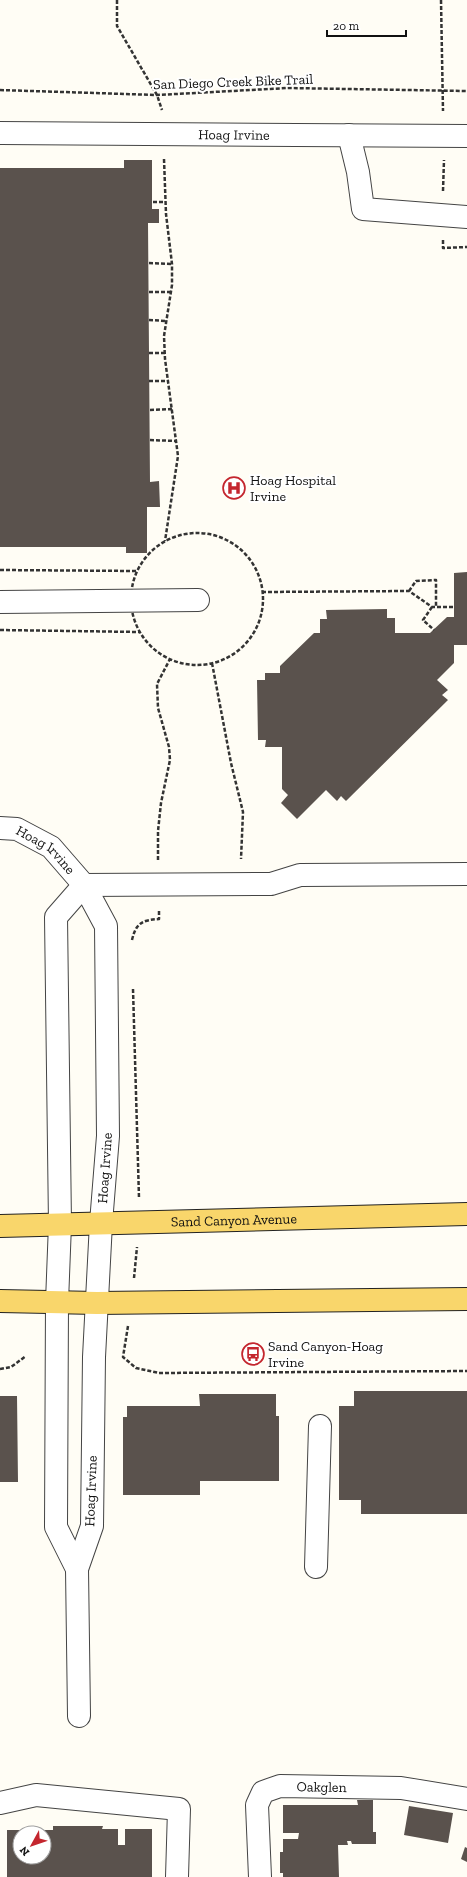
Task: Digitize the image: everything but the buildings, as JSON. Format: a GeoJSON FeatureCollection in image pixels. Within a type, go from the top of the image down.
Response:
{"type":"FeatureCollection","features":[{"type":"Feature","properties":{"kind":"main road","name":"Sand Canyon Avenue"},"geometry":{"type":"LineString","coordinates":[[0,1226],[467,1214]]}},
{"type":"Feature","properties":{"kind":"main road"},"geometry":{"type":"LineString","coordinates":[[0,1301],[98,1303],[467,1299]]}},
{"type":"Feature","properties":{"kind":"street","name":"Hoag Irvine"},"geometry":{"type":"LineString","coordinates":[[0,133],[467,136]]}},
{"type":"Feature","properties":{"kind":"street"},"geometry":{"type":"LineString","coordinates":[[349,135],[358,172],[363,209],[467,218]]}},
{"type":"Feature","properties":{"kind":"street"},"geometry":{"type":"LineString","coordinates":[[0,602],[198,600]]}},
{"type":"Feature","properties":{"kind":"street","name":"Hoag Irvine"},"geometry":{"type":"LineString","coordinates":[[0,828],[17,829],[52,847],[84,885],[106,926],[108,1136],[101,1223],[98,1303],[94,1356],[92,1526],[78,1569]]}},
{"type":"Feature","properties":{"kind":"street"},"geometry":{"type":"LineString","coordinates":[[84,885],[271,884],[300,875],[467,874]]}},
{"type":"Feature","properties":{"kind":"street","name":"Hoag Irvine"},"geometry":{"type":"LineString","coordinates":[[78,1569],[56,1526],[57,1302],[60,1224],[56,917],[84,885]]}},
{"type":"Feature","properties":{"kind":"street"},"geometry":{"type":"LineString","coordinates":[[316,1567],[320,1426]]}},
{"type":"Feature","properties":{"kind":"street"},"geometry":{"type":"LineString","coordinates":[[78,1569],[79,1716]]}},
{"type":"Feature","properties":{"kind":"street","name":"Oakglen"},"geometry":{"type":"LineString","coordinates":[[260,1877],[257,1804],[263,1792],[280,1786],[401,1788],[467,1799]]}},
{"type":"Feature","properties":{"kind":"street"},"geometry":{"type":"LineString","coordinates":[[0,1803],[36,1795],[179,1809],[178,1877]]}},
{"type":"Feature","properties":{"kind":"path"},"geometry":{"type":"LineString","coordinates":[[117,0],[117,26],[157,95],[162,112],[165,202],[172,264],[171,292],[164,336],[167,381],[176,441],[177,462],[165,541]]}},
{"type":"Feature","properties":{"kind":"path","name":"San Diego Creek Bike Trail"},"geometry":{"type":"LineString","coordinates":[[0,90],[157,95],[288,88],[467,90]]}},
{"type":"Feature","properties":{"kind":"path"},"geometry":{"type":"LineString","coordinates":[[152,202],[165,202]]}},
{"type":"Feature","properties":{"kind":"path"},"geometry":{"type":"LineString","coordinates":[[149,263],[172,264]]}},
{"type":"Feature","properties":{"kind":"path"},"geometry":{"type":"LineString","coordinates":[[149,292],[171,292]]}},
{"type":"Feature","properties":{"kind":"path"},"geometry":{"type":"LineString","coordinates":[[149,320],[166,321]]}},
{"type":"Feature","properties":{"kind":"path"},"geometry":{"type":"LineString","coordinates":[[149,353],[165,353]]}},
{"type":"Feature","properties":{"kind":"path"},"geometry":{"type":"LineString","coordinates":[[150,381],[167,381]]}},
{"type":"Feature","properties":{"kind":"path"},"geometry":{"type":"LineString","coordinates":[[150,410],[172,409]]}},
{"type":"Feature","properties":{"kind":"path"},"geometry":{"type":"LineString","coordinates":[[150,440],[176,441]]}},
{"type":"Feature","properties":{"kind":"path"},"geometry":{"type":"LineString","coordinates":[[0,570],[137,571]]}},
{"type":"Feature","properties":{"kind":"path"},"geometry":{"type":"LineString","coordinates":[[409,591],[416,580],[436,580],[436,607]]}},
{"type":"Feature","properties":{"kind":"path"},"geometry":{"type":"LineString","coordinates":[[262,592],[409,591],[432,607],[454,607]]}},
{"type":"Feature","properties":{"kind":"path"},"geometry":{"type":"LineString","coordinates":[[432,607],[423,620],[434,630]]}},
{"type":"Feature","properties":{"kind":"path"},"geometry":{"type":"LineString","coordinates":[[0,630],[140,632]]}},
{"type":"Feature","properties":{"kind":"path"},"geometry":{"type":"LineString","coordinates":[[132,942],[134,930],[139,924],[145,920],[159,919],[158,831],[161,803],[170,760],[169,747],[158,708],[156,684],[170,659]]}},
{"type":"Feature","properties":{"kind":"path"},"geometry":{"type":"LineString","coordinates":[[212,663],[243,812],[239,884]]}},
{"type":"Feature","properties":{"kind":"path"},"geometry":{"type":"LineString","coordinates":[[133,982],[139,1222],[131,1302],[123,1357],[136,1368],[159,1373],[467,1371]]}},
{"type":"Feature","properties":{"kind":"path"},"geometry":{"type":"LineString","coordinates":[[0,1369],[11,1367],[26,1356]]}},
{"type":"Feature","properties":{"kind":"place","name":"Hoag Hospital Irvine"},"geometry":{"type":"Point","coordinates":[234,488]}},
{"type":"Feature","properties":{"kind":"place","name":"Sand Canyon-Hoag Irvine"},"geometry":{"type":"Point","coordinates":[253,1354]}}]}
